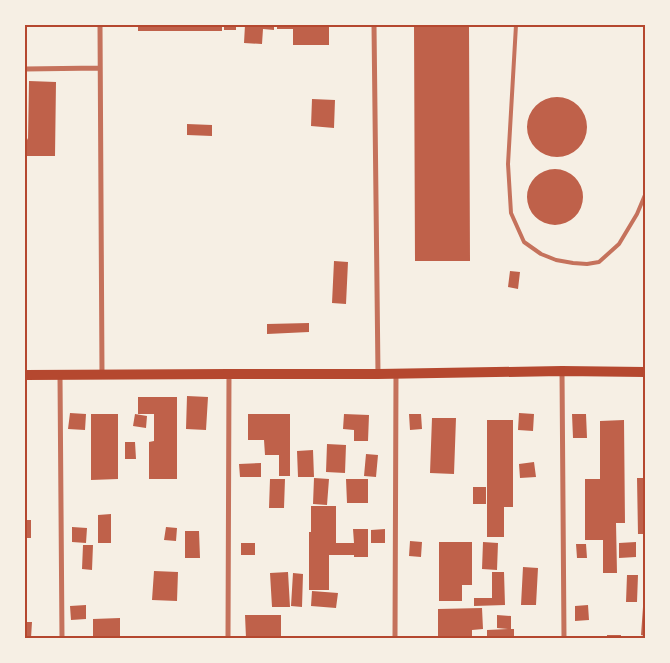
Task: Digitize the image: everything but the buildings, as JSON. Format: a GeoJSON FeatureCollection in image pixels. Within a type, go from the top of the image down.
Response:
{"type":"FeatureCollection","features":[{"type":"Feature","properties":{"kind":"main road"},"geometry":{"type":"LineString","coordinates":[[25,376],[562,371],[645,372]]}},
{"type":"Feature","properties":{"kind":"street"},"geometry":{"type":"LineString","coordinates":[[100,25],[102,375]]}},
{"type":"Feature","properties":{"kind":"street"},"geometry":{"type":"LineString","coordinates":[[374,25],[378,374]]}},
{"type":"Feature","properties":{"kind":"street"},"geometry":{"type":"LineString","coordinates":[[25,69],[100,68]]}},
{"type":"Feature","properties":{"kind":"street"},"geometry":{"type":"LineString","coordinates":[[562,371],[564,638]]}},
{"type":"Feature","properties":{"kind":"street"},"geometry":{"type":"LineString","coordinates":[[228,638],[229,374]]}},
{"type":"Feature","properties":{"kind":"street"},"geometry":{"type":"LineString","coordinates":[[395,638],[396,374]]}},
{"type":"Feature","properties":{"kind":"street"},"geometry":{"type":"LineString","coordinates":[[60,376],[62,638]]}},
{"type":"Feature","properties":{"kind":"lane"},"geometry":{"type":"LineString","coordinates":[[516,25],[508,164],[511,213],[524,242],[541,254],[556,260],[587,264],[599,262],[619,244],[638,214],[645,195]]}}]}
